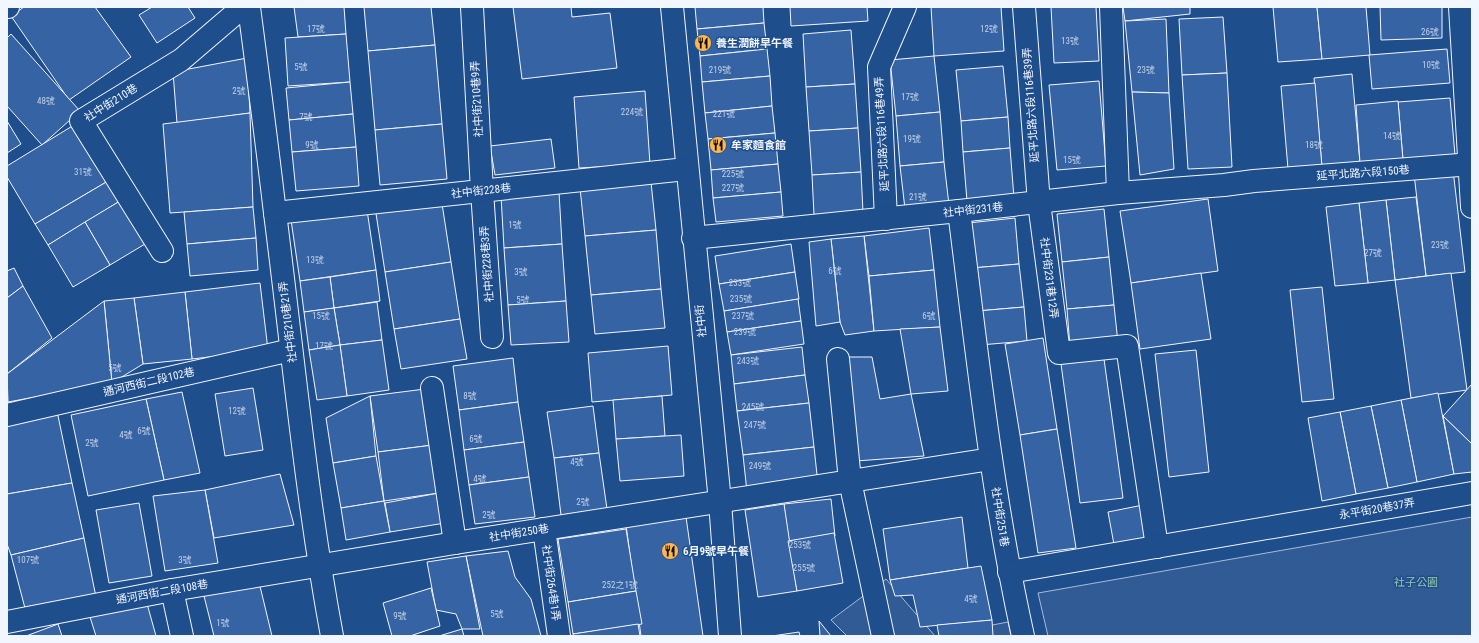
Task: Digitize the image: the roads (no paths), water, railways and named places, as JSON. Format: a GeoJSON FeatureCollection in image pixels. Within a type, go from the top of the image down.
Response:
{"type":"FeatureCollection","features":[{"type":"Feature","properties":{"kind":"street","name":"社中街210巷"},"geometry":{"type":"LineString","coordinates":[[162,251],[81,121],[182,60],[242,7]]}},
{"type":"Feature","properties":{"kind":"street","name":"社中街210巷21弄"},"geometry":{"type":"LineString","coordinates":[[249,7],[319,566],[332,636]]}},
{"type":"Feature","properties":{"kind":"street","name":"社中街210巷9弄"},"geometry":{"type":"LineString","coordinates":[[472,7],[482,191]]}},
{"type":"Feature","properties":{"kind":"street","name":"社中街"},"geometry":{"type":"LineString","coordinates":[[672,7],[686,169],[720,502],[730,636]]}},
{"type":"Feature","properties":{"kind":"street","name":"延平北路六段116巷49弄"},"geometry":{"type":"LineString","coordinates":[[886,219],[878,67],[905,7]]}},
{"type":"Feature","properties":{"kind":"street","name":"延平北路六段116巷39弄"},"geometry":{"type":"LineString","coordinates":[[1024,7],[1039,203]]}},
{"type":"Feature","properties":{"kind":"street"},"geometry":{"type":"LineString","coordinates":[[1110,7],[1118,193]]}},
{"type":"Feature","properties":{"kind":"street"},"geometry":{"type":"LineString","coordinates":[[1460,7],[1472,207]]}},
{"type":"Feature","properties":{"kind":"street","name":"延平北路六段150巷"},"geometry":{"type":"LineString","coordinates":[[1254,181],[1470,165]]}},
{"type":"Feature","properties":{"kind":"street","name":"社中街228巷"},"geometry":{"type":"LineString","coordinates":[[276,213],[686,169]]}},
{"type":"Feature","properties":{"kind":"street","name":"社中街231巷"},"geometry":{"type":"LineString","coordinates":[[693,238],[1039,203],[1118,193],[1224,185],[1254,181]]}},
{"type":"Feature","properties":{"kind":"street","name":"社中街228巷3弄"},"geometry":{"type":"LineString","coordinates":[[482,191],[492,337]]}},
{"type":"Feature","properties":{"kind":"street","name":"社中街231巷12弄"},"geometry":{"type":"LineString","coordinates":[[1039,203],[1059,353],[1127,346],[1157,547]]}},
{"type":"Feature","properties":{"kind":"street","name":"社中街251巷"},"geometry":{"type":"LineString","coordinates":[[959,211],[991,459],[1009,572],[1023,636]]}},
{"type":"Feature","properties":{"kind":"street","name":"通河西街二段102巷"},"geometry":{"type":"LineString","coordinates":[[7,414],[291,350]]}},
{"type":"Feature","properties":{"kind":"street"},"geometry":{"type":"LineString","coordinates":[[838,359],[850,482],[883,636]]}},
{"type":"Feature","properties":{"kind":"street"},"geometry":{"type":"LineString","coordinates":[[432,388],[455,543]]}},
{"type":"Feature","properties":{"kind":"street"},"geometry":{"type":"LineString","coordinates":[[720,502],[991,459]]}},
{"type":"Feature","properties":{"kind":"street","name":"永平街20巷37弄"},"geometry":{"type":"LineString","coordinates":[[1157,547],[1472,493]]}},
{"type":"Feature","properties":{"kind":"street","name":"社中街250巷"},"geometry":{"type":"LineString","coordinates":[[319,566],[455,543],[720,502]]}},
{"type":"Feature","properties":{"kind":"street","name":"社中街264巷1弄"},"geometry":{"type":"LineString","coordinates":[[544,529],[559,636]]}},
{"type":"Feature","properties":{"kind":"street"},"geometry":{"type":"LineString","coordinates":[[1009,572],[1157,547]]}},
{"type":"Feature","properties":{"kind":"street","name":"通河西街二段108巷"},"geometry":{"type":"LineString","coordinates":[[7,622],[172,590],[319,566]]}},
{"type":"Feature","properties":{"kind":"street"},"geometry":{"type":"LineString","coordinates":[[172,590],[182,636]]}},
{"type":"Feature","properties":{"kind":"place","name":"養生潤餅早午餐"},"geometry":{"type":"Point","coordinates":[703,43]}},
{"type":"Feature","properties":{"kind":"place","name":"牟家麵食館"},"geometry":{"type":"Point","coordinates":[718,145]}},
{"type":"Feature","properties":{"kind":"place","name":"6月9號早午餐"},"geometry":{"type":"Point","coordinates":[670,551]}},
{"type":"Feature","properties":{"kind":"park label","name":"社子公園"},"geometry":{"type":"Point","coordinates":[1416,582]}}]}
